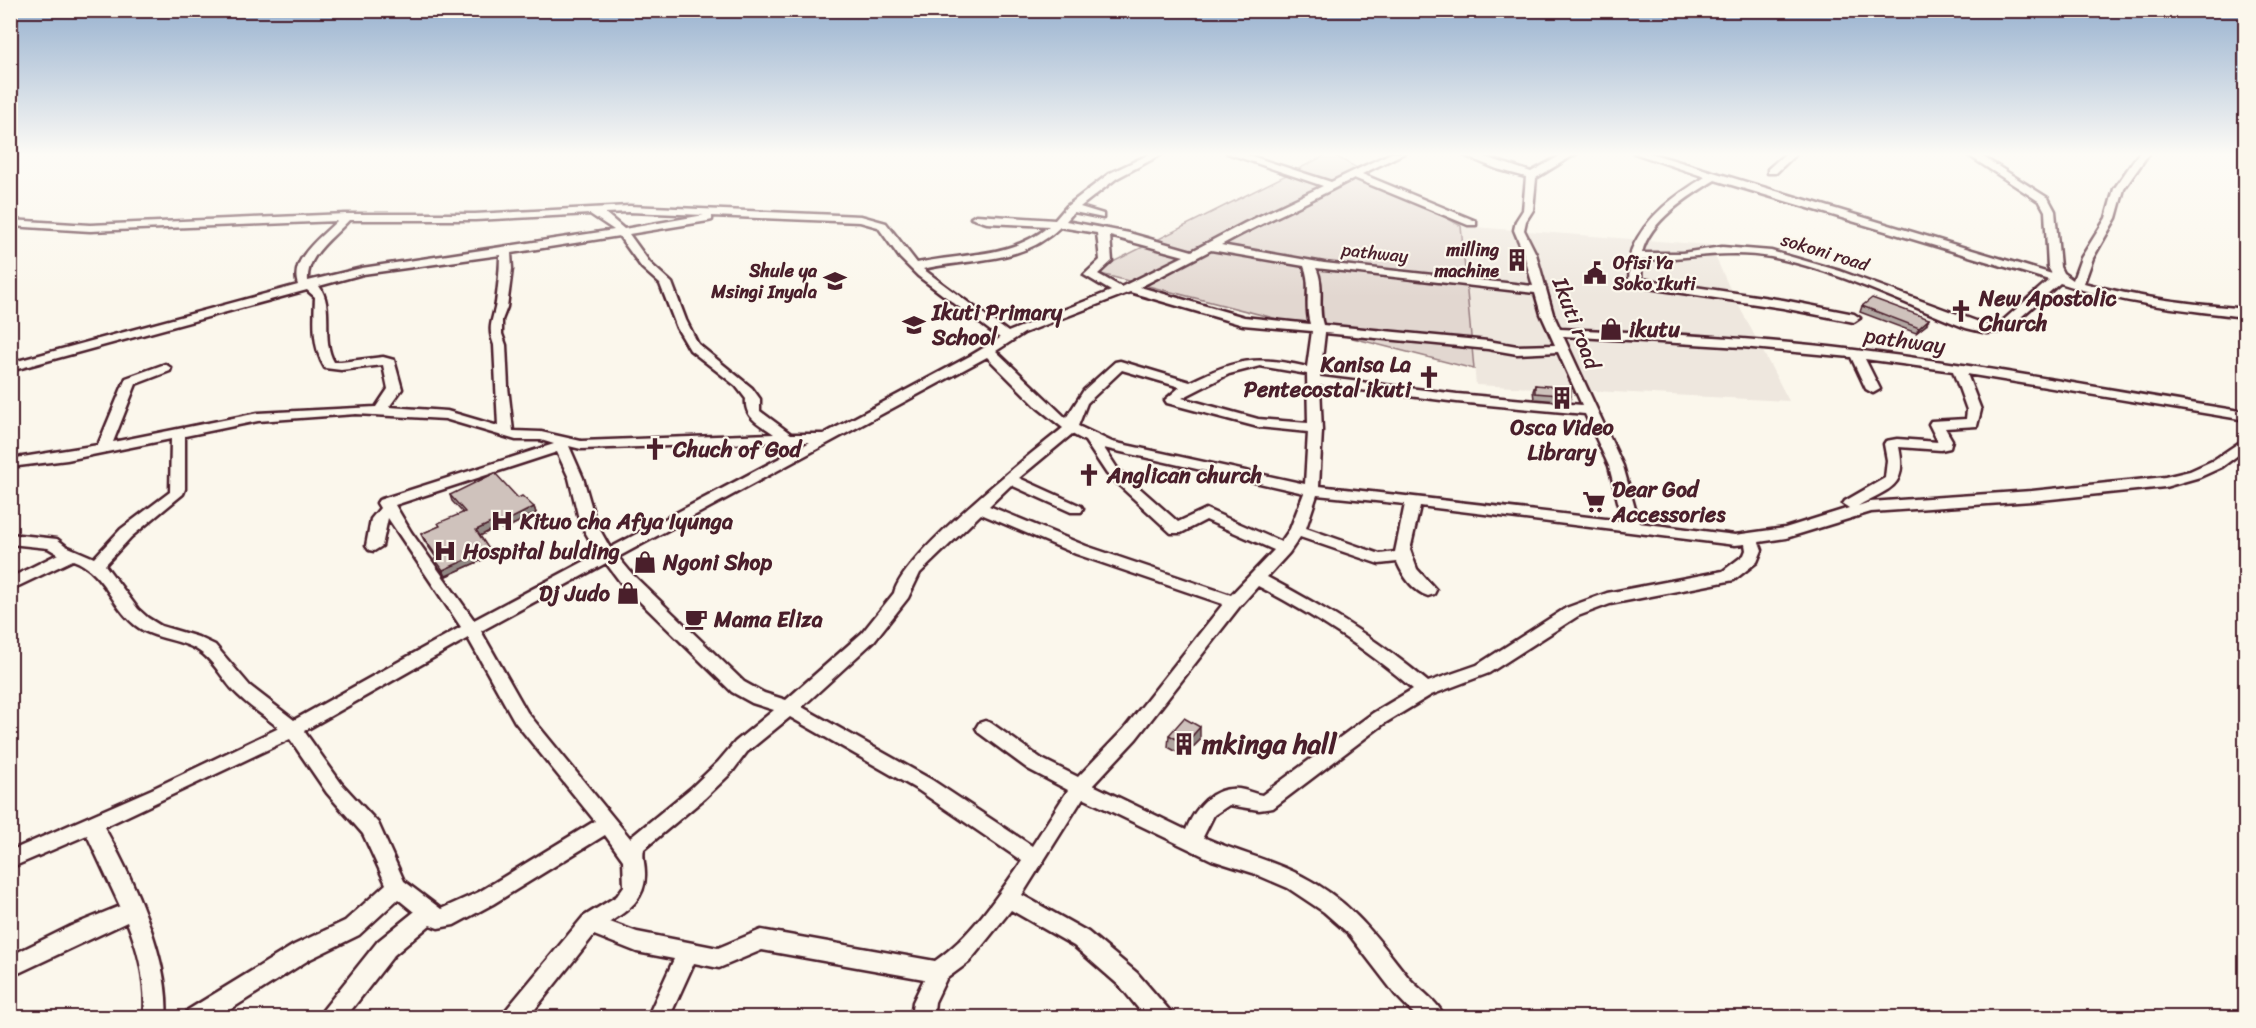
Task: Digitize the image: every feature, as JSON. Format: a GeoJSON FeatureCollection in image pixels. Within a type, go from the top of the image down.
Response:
{"type":"FeatureCollection","features":[{"type":"Feature","properties":{"kind":"street"},"geometry":{"type":"LineString","coordinates":[[915,267],[951,259],[1011,251],[1032,243],[1060,223],[1071,208],[1080,201]]}},
{"type":"Feature","properties":{"kind":"street"},"geometry":{"type":"LineString","coordinates":[[10,860],[92,825],[293,729],[471,629],[826,436],[988,351],[1007,337],[1126,290],[1208,246],[1304,201]]}},
{"type":"Feature","properties":{"kind":"street"},"geometry":{"type":"LineString","coordinates":[[1419,201],[1472,223]]}},
{"type":"Feature","properties":{"kind":"street","name":"Ikuti road"},"geometry":{"type":"LineString","coordinates":[[1528,201],[1528,210],[1521,221],[1520,231],[1530,254],[1539,290],[1555,332],[1616,466],[1632,527]]}},
{"type":"Feature","properties":{"kind":"street"},"geometry":{"type":"LineString","coordinates":[[1675,201],[1656,219],[1636,256],[1634,279],[1642,284],[1783,304],[1854,318]]}},
{"type":"Feature","properties":{"kind":"street"},"geometry":{"type":"LineString","coordinates":[[1797,201],[2067,282],[2145,301],[2246,313]]}},
{"type":"Feature","properties":{"kind":"street"},"geometry":{"type":"LineString","coordinates":[[2045,201],[2050,211],[2054,267],[2058,275],[2067,282]]}},
{"type":"Feature","properties":{"kind":"street"},"geometry":{"type":"LineString","coordinates":[[2067,282],[2087,258],[2110,218],[2115,201]]}},
{"type":"Feature","properties":{"kind":"street"},"geometry":{"type":"LineString","coordinates":[[1071,208],[1099,216],[1087,228]]}},
{"type":"Feature","properties":{"kind":"street"},"geometry":{"type":"LineString","coordinates":[[10,223],[90,228],[346,217],[475,217],[582,211],[657,210],[874,221],[882,225],[915,267],[1007,337]]}},
{"type":"Feature","properties":{"kind":"street"},"geometry":{"type":"LineString","coordinates":[[582,211],[607,217],[622,232],[648,268],[666,283],[693,346],[713,364],[740,382],[753,399],[752,409],[755,414],[789,438],[801,451]]}},
{"type":"Feature","properties":{"kind":"street"},"geometry":{"type":"LineString","coordinates":[[10,367],[368,270],[703,219],[719,212]]}},
{"type":"Feature","properties":{"kind":"street"},"geometry":{"type":"LineString","coordinates":[[346,217],[304,264],[301,279],[307,286],[315,289],[321,297],[320,329],[325,357],[330,365],[341,366],[377,361],[389,363],[395,389],[381,410]]}},
{"type":"Feature","properties":{"kind":"street"},"geometry":{"type":"LineString","coordinates":[[976,218],[1060,223],[1101,230],[1192,255]]}},
{"type":"Feature","properties":{"kind":"street"},"geometry":{"type":"LineString","coordinates":[[1101,230],[1105,236],[1106,261],[1090,275],[1126,290],[1243,321],[1488,345],[1517,351],[1562,348]]}},
{"type":"Feature","properties":{"kind":"street","name":"pathway"},"geometry":{"type":"LineString","coordinates":[[1208,246],[1308,263],[1539,290]]}},
{"type":"Feature","properties":{"kind":"street"},"geometry":{"type":"LineString","coordinates":[[505,250],[506,269],[501,307],[496,320],[496,334],[500,345],[501,387],[506,432]]}},
{"type":"Feature","properties":{"kind":"street","name":"sokoni road"},"geometry":{"type":"LineString","coordinates":[[1636,256],[1682,256],[1722,250],[1771,254],[1847,276],[1970,325],[1996,330],[2031,304],[2067,282]]}},
{"type":"Feature","properties":{"kind":"street"},"geometry":{"type":"LineString","coordinates":[[922,1017],[924,1002],[938,972],[961,955],[1008,898],[1080,787],[1130,734],[1234,602],[1284,549],[1297,530],[1312,490],[1314,376],[1318,334],[1313,313],[1315,278],[1308,263]]}},
{"type":"Feature","properties":{"kind":"street","name":"pathway"},"geometry":{"type":"LineString","coordinates":[[1555,332],[1705,339],[1856,354],[1958,368],[2125,398],[2246,416]]}},
{"type":"Feature","properties":{"kind":"street"},"geometry":{"type":"LineString","coordinates":[[988,351],[1043,406],[1091,440],[1312,490],[1414,500],[1735,540],[1792,531],[1870,507],[2032,496],[2165,482],[2195,474],[2217,464],[2246,442]]}},
{"type":"Feature","properties":{"kind":"street"},"geometry":{"type":"LineString","coordinates":[[1856,354],[1873,389]]}},
{"type":"Feature","properties":{"kind":"street"},"geometry":{"type":"LineString","coordinates":[[1314,428],[1258,423],[1172,400],[1190,386],[1228,368],[1253,362],[1270,362],[1314,376],[1456,398],[1590,410]]}},
{"type":"Feature","properties":{"kind":"street"},"geometry":{"type":"LineString","coordinates":[[1071,428],[1071,417],[1076,406],[1120,365],[1190,386]]}},
{"type":"Feature","properties":{"kind":"street"},"geometry":{"type":"LineString","coordinates":[[104,448],[131,381],[165,368]]}},
{"type":"Feature","properties":{"kind":"street"},"geometry":{"type":"LineString","coordinates":[[1850,504],[1861,496],[1887,487],[1892,481],[1894,462],[1891,444],[1897,442],[1945,445],[1945,440],[1936,424],[1972,423],[1974,410],[1958,368]]}},
{"type":"Feature","properties":{"kind":"street"},"geometry":{"type":"LineString","coordinates":[[10,463],[58,457],[258,417],[381,410],[447,415],[506,432],[581,445],[610,446],[708,439],[826,436]]}},
{"type":"Feature","properties":{"kind":"street"},"geometry":{"type":"LineString","coordinates":[[632,857],[636,844],[698,793],[725,767],[741,747],[789,708],[868,637],[902,594],[904,585],[914,569],[1009,479],[1071,428]]}},
{"type":"Feature","properties":{"kind":"street"},"geometry":{"type":"LineString","coordinates":[[96,565],[126,533],[176,494],[178,489],[178,432]]}},
{"type":"Feature","properties":{"kind":"street"},"geometry":{"type":"LineString","coordinates":[[1091,440],[1112,471],[1176,529],[1206,514],[1284,549]]}},
{"type":"Feature","properties":{"kind":"street"},"geometry":{"type":"LineString","coordinates":[[514,1017],[590,924],[624,902],[634,888],[635,872],[632,857],[608,823],[521,717],[471,629],[384,503],[560,443]]}},
{"type":"Feature","properties":{"kind":"street"},"geometry":{"type":"LineString","coordinates":[[560,443],[576,478],[588,524],[608,556],[627,579],[738,687],[758,698],[789,708],[925,785],[1035,859]]}},
{"type":"Feature","properties":{"kind":"street"},"geometry":{"type":"LineString","coordinates":[[1009,479],[1076,509]]}},
{"type":"Feature","properties":{"kind":"street"},"geometry":{"type":"LineString","coordinates":[[1414,500],[1402,550],[1412,575],[1419,585],[1428,590]]}},
{"type":"Feature","properties":{"kind":"street"},"geometry":{"type":"LineString","coordinates":[[374,546],[379,519],[388,507]]}},
{"type":"Feature","properties":{"kind":"street"},"geometry":{"type":"LineString","coordinates":[[978,507],[1100,557],[1234,602]]}},
{"type":"Feature","properties":{"kind":"street"},"geometry":{"type":"LineString","coordinates":[[1297,530],[1379,559],[1403,556]]}},
{"type":"Feature","properties":{"kind":"street"},"geometry":{"type":"LineString","coordinates":[[10,539],[42,540],[52,543],[96,565],[132,613],[142,622],[155,630],[192,641],[209,649],[244,691],[293,729],[334,788],[371,828],[397,887],[438,920],[447,918],[486,898],[608,823]]}},
{"type":"Feature","properties":{"kind":"street"},"geometry":{"type":"LineString","coordinates":[[1192,841],[1197,823],[1210,806],[1220,799],[1238,797],[1256,804],[1266,802],[1379,718],[1425,690],[1483,669],[1572,612],[1607,599],[1728,576],[1751,558],[1754,550],[1752,539]]}},
{"type":"Feature","properties":{"kind":"street"},"geometry":{"type":"LineString","coordinates":[[10,585],[71,554]]}},
{"type":"Feature","properties":{"kind":"street"},"geometry":{"type":"LineString","coordinates":[[1257,579],[1325,617],[1401,669],[1425,690]]}},
{"type":"Feature","properties":{"kind":"street"},"geometry":{"type":"LineString","coordinates":[[985,728],[1035,764],[1080,787],[1219,854],[1258,866],[1295,882],[1331,906],[1355,926],[1403,987],[1434,1017]]}},
{"type":"Feature","properties":{"kind":"street"},"geometry":{"type":"LineString","coordinates":[[92,825],[105,848],[146,943],[157,997],[155,1017]]}},
{"type":"Feature","properties":{"kind":"street"},"geometry":{"type":"LineString","coordinates":[[196,1017],[302,952],[352,928],[397,887]]}},
{"type":"Feature","properties":{"kind":"street"},"geometry":{"type":"LineString","coordinates":[[1008,898],[1081,939],[1129,980],[1161,1017]]}},
{"type":"Feature","properties":{"kind":"street"},"geometry":{"type":"LineString","coordinates":[[10,967],[78,933],[133,910]]}},
{"type":"Feature","properties":{"kind":"street"},"geometry":{"type":"LineString","coordinates":[[331,1017],[386,948],[414,927],[428,912]]}},
{"type":"Feature","properties":{"kind":"street"},"geometry":{"type":"LineString","coordinates":[[590,924],[637,942],[719,958],[760,940],[938,972]]}},
{"type":"Feature","properties":{"kind":"street"},"geometry":{"type":"LineString","coordinates":[[658,1017],[688,952]]}},
{"type":"Feature","properties":{"kind":"shaded area"},"geometry":{"type":"Polygon","coordinates":[[[1234,201],[1416,201],[1461,226],[1474,369],[1093,272],[1234,201]]]}},
{"type":"Feature","properties":{"kind":"shaded area","name":"ikutu"},"geometry":{"type":"Polygon","coordinates":[[[1461,226],[1710,245],[1730,289],[1789,401],[1476,385],[1461,226]]]}},
{"type":"Feature","properties":{"kind":"building"},"geometry":{"type":"Polygon","coordinates":[[[1872,298],[1929,319],[1919,328],[1862,306],[1872,298]]]}},
{"type":"Feature","properties":{"kind":"building"},"geometry":{"type":"Polygon","coordinates":[[[1535,385],[1571,388],[1571,396],[1535,393],[1535,385]]]}},
{"type":"Feature","properties":{"kind":"building"},"geometry":{"type":"Polygon","coordinates":[[[495,473],[518,498],[522,496],[534,507],[500,524],[497,520],[476,530],[488,548],[443,570],[435,559],[438,558],[421,534],[440,526],[438,523],[465,512],[450,495],[495,473]]]}},
{"type":"Feature","properties":{"kind":"building"},"geometry":{"type":"Polygon","coordinates":[[[1184,718],[1200,727],[1185,744],[1169,735],[1184,718]]]}},
{"type":"Feature","properties":{"kind":"place","name":"milling machine"},"geometry":{"type":"Point","coordinates":[1517,260]}},
{"type":"Feature","properties":{"kind":"place","name":"Ofisi Ya Soko Ikuti"},"geometry":{"type":"Point","coordinates":[1595,273]}},
{"type":"Feature","properties":{"kind":"place","name":"Shule ya Msingi Inyala"},"geometry":{"type":"Point","coordinates":[835,281]}},
{"type":"Feature","properties":{"kind":"place","name":"New Apostolic Church"},"geometry":{"type":"Point","coordinates":[1961,311]}},
{"type":"Feature","properties":{"kind":"place","name":"Ikuti Primary School"},"geometry":{"type":"Point","coordinates":[914,325]}},
{"type":"Feature","properties":{"kind":"place","name":"ikutu"},"geometry":{"type":"Point","coordinates":[1611,329]}},
{"type":"Feature","properties":{"kind":"place","name":"Kanisa La Pentecostal ikuti"},"geometry":{"type":"Point","coordinates":[1429,377]}},
{"type":"Feature","properties":{"kind":"place","name":"Osca Video Library"},"geometry":{"type":"Point","coordinates":[1562,398]}},
{"type":"Feature","properties":{"kind":"place","name":"Chuch of God"},"geometry":{"type":"Point","coordinates":[655,449]}},
{"type":"Feature","properties":{"kind":"place","name":"Anglican church"},"geometry":{"type":"Point","coordinates":[1089,475]}},
{"type":"Feature","properties":{"kind":"place","name":"Dear God Accessories"},"geometry":{"type":"Point","coordinates":[1594,502]}},
{"type":"Feature","properties":{"kind":"place","name":"Kituo cha Afya Iyunga"},"geometry":{"type":"Point","coordinates":[502,521]}},
{"type":"Feature","properties":{"kind":"place","name":"Hospital bulding"},"geometry":{"type":"Point","coordinates":[445,551]}},
{"type":"Feature","properties":{"kind":"place","name":"Ngoni Shop"},"geometry":{"type":"Point","coordinates":[645,562]}},
{"type":"Feature","properties":{"kind":"place","name":"Dj Judo"},"geometry":{"type":"Point","coordinates":[628,593]}},
{"type":"Feature","properties":{"kind":"place","name":"Mama Eliza"},"geometry":{"type":"Point","coordinates":[696,619]}},
{"type":"Feature","properties":{"kind":"place","name":"mkinga hall"},"geometry":{"type":"Point","coordinates":[1184,744]}}]}
